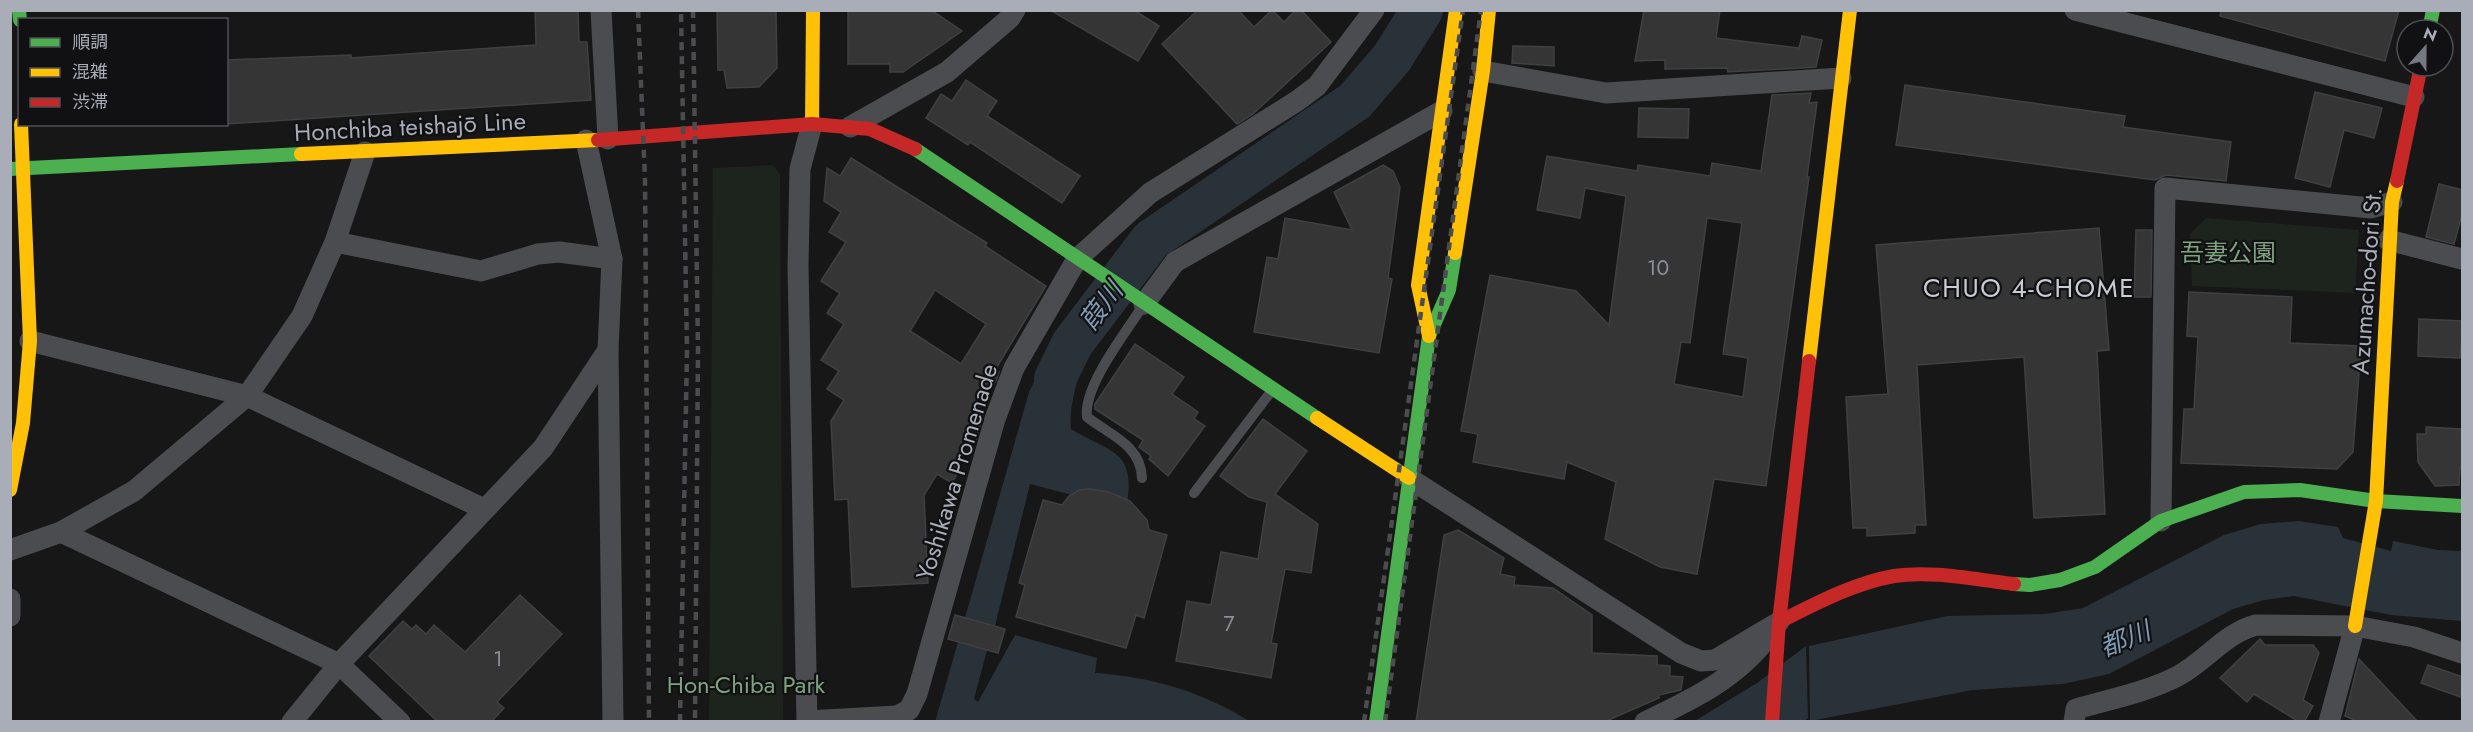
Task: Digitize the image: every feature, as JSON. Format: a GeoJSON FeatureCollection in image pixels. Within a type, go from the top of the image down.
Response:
{"type":"FeatureCollection","features":[{"type":"Feature","properties":{"kind":"street"},"geometry":{"type":"LineString","coordinates":[[601,10],[608,139]]}},
{"type":"Feature","properties":{"kind":"street"},"geometry":{"type":"LineString","coordinates":[[807,721],[798,266],[800,169],[812,124],[813,10]]}},
{"type":"Feature","properties":{"kind":"street"},"geometry":{"type":"LineString","coordinates":[[850,126],[894,104],[947,72],[1010,18],[1015,10]]}},
{"type":"Feature","properties":{"kind":"street","name":"Yoshikawa Promenade"},"geometry":{"type":"LineString","coordinates":[[807,721],[897,716],[909,710],[917,694],[995,419],[1014,368],[1077,259],[1150,193],[1317,86],[1374,10]]}},
{"type":"Feature","properties":{"kind":"street"},"geometry":{"type":"LineString","coordinates":[[1429,336],[1418,285],[1456,10]]}},
{"type":"Feature","properties":{"kind":"street"},"geometry":{"type":"LineString","coordinates":[[1376,722],[1429,336],[1449,290],[1483,71],[1489,10]]}},
{"type":"Feature","properties":{"kind":"street"},"geometry":{"type":"LineString","coordinates":[[1772,722],[1779,622],[1850,10]]}},
{"type":"Feature","properties":{"kind":"street"},"geometry":{"type":"LineString","coordinates":[[2075,10],[2414,96]]}},
{"type":"Feature","properties":{"kind":"street"},"geometry":{"type":"LineString","coordinates":[[1483,71],[1606,93],[1841,78]]}},
{"type":"Feature","properties":{"kind":"street","name":"Azumacho-dori St."},"geometry":{"type":"LineString","coordinates":[[2355,626],[2376,501],[2388,240],[2392,202],[2418,78]]}},
{"type":"Feature","properties":{"kind":"street"},"geometry":{"type":"LineString","coordinates":[[1136,299],[1175,262],[1443,111]]}},
{"type":"Feature","properties":{"kind":"street","name":"Honchiba teishajō Line"},"geometry":{"type":"LineString","coordinates":[[16,169],[608,139],[812,124],[870,129],[907,144],[1136,299],[1409,478]]}},
{"type":"Feature","properties":{"kind":"street"},"geometry":{"type":"LineString","coordinates":[[10,490],[17,423],[30,341],[16,169],[21,126]]}},
{"type":"Feature","properties":{"kind":"street"},"geometry":{"type":"LineString","coordinates":[[586,140],[612,259],[608,350],[613,722]]}},
{"type":"Feature","properties":{"kind":"street"},"geometry":{"type":"LineString","coordinates":[[10,550],[61,532],[134,491],[247,396],[302,316],[336,242],[365,152]]}},
{"type":"Feature","properties":{"kind":"street"},"geometry":{"type":"LineString","coordinates":[[2161,521],[2165,188],[2371,208],[2392,202]]}},
{"type":"Feature","properties":{"kind":"street"},"geometry":{"type":"LineString","coordinates":[[2388,240],[2463,259]]}},
{"type":"Feature","properties":{"kind":"street"},"geometry":{"type":"LineString","coordinates":[[336,242],[481,271],[537,254],[560,252],[612,259]]}},
{"type":"Feature","properties":{"kind":"street"},"geometry":{"type":"LineString","coordinates":[[30,341],[247,396],[484,509]]}},
{"type":"Feature","properties":{"kind":"street"},"geometry":{"type":"LineString","coordinates":[[292,722],[339,664],[543,448],[608,350]]}},
{"type":"Feature","properties":{"kind":"street"},"geometry":{"type":"LineString","coordinates":[[1409,478],[1682,653],[1701,661],[1715,660],[1779,622],[1839,594],[1894,576],[1919,575],[2030,585],[2060,580],[2095,567],[2161,521],[2244,492],[2300,490],[2376,501],[2463,506]]}},
{"type":"Feature","properties":{"kind":"street"},"geometry":{"type":"LineString","coordinates":[[61,532],[339,664],[400,722]]}},
{"type":"Feature","properties":{"kind":"street"},"geometry":{"type":"LineString","coordinates":[[10,599],[10,616]]}},
{"type":"Feature","properties":{"kind":"street"},"geometry":{"type":"LineString","coordinates":[[1645,722],[1693,699],[1731,675],[1756,654],[1779,622]]}},
{"type":"Feature","properties":{"kind":"street"},"geometry":{"type":"LineString","coordinates":[[2074,722],[2076,709],[2152,687],[2180,675],[2242,628],[2271,624],[2355,626],[2414,637],[2463,653]]}},
{"type":"Feature","properties":{"kind":"street"},"geometry":{"type":"LineString","coordinates":[[2329,722],[2355,626]]}},
{"type":"Feature","properties":{"kind":"lane"},"geometry":{"type":"LineString","coordinates":[[1136,299],[1085,408],[1086,417],[1133,450],[1141,467],[1142,478]]}},
{"type":"Feature","properties":{"kind":"lane"},"geometry":{"type":"LineString","coordinates":[[1194,493],[1273,389]]}},
{"type":"Feature","properties":{"kind":"green space","name":"Hon-Chiba Park"},"geometry":{"type":"Polygon","coordinates":[[[773,165],[780,174],[783,721],[709,721],[713,168],[773,165]]]}},
{"type":"Feature","properties":{"kind":"green space","name":"吾妻公園"},"geometry":{"type":"Polygon","coordinates":[[[2206,218],[2359,230],[2355,293],[2192,286],[2190,234],[2206,218]]]}},
{"type":"Feature","properties":{"kind":"water"},"geometry":{"type":"Polygon","coordinates":[[[1072,321],[1095,336],[1077,381],[1071,429],[1110,450],[1125,464],[1129,490],[1126,509],[1030,484],[995,626],[965,618],[1029,392],[1047,356],[1072,321]]]}},
{"type":"Feature","properties":{"kind":"water","name":"都川"},"geometry":{"type":"Polygon","coordinates":[[[2298,521],[2338,527],[2343,538],[2391,551],[2393,541],[2438,550],[2462,551],[2462,621],[2391,615],[2294,596],[2264,600],[2233,609],[2109,674],[2063,684],[1973,690],[1810,721],[1809,646],[1947,616],[2045,614],[2083,608],[2224,535],[2261,524],[2298,521]]]}},
{"type":"Feature","properties":{"kind":"water"},"geometry":{"type":"Polygon","coordinates":[[[1015,635],[1097,658],[1095,673],[1136,678],[1175,687],[1213,701],[1249,721],[935,722],[958,642],[987,650],[974,699],[978,702],[1015,635]]]}},
{"type":"Feature","properties":{"kind":"water"},"geometry":{"type":"Polygon","coordinates":[[[1806,646],[1808,718],[1804,721],[1693,722],[1757,683],[1806,646]]]}},
{"type":"Feature","properties":{"kind":"building"},"geometry":{"type":"Polygon","coordinates":[[[535,10],[578,10],[579,42],[587,42],[591,100],[228,124],[228,60],[351,55],[351,58],[536,45],[535,10]]]}},
{"type":"Feature","properties":{"kind":"building"},"geometry":{"type":"Polygon","coordinates":[[[717,10],[776,10],[777,68],[759,87],[727,88],[724,70],[718,70],[717,10]]]}},
{"type":"Feature","properties":{"kind":"building"},"geometry":{"type":"Polygon","coordinates":[[[848,10],[931,10],[962,31],[903,72],[890,72],[890,64],[848,64],[848,10]]]}},
{"type":"Feature","properties":{"kind":"building"},"geometry":{"type":"Polygon","coordinates":[[[1050,10],[1134,10],[1159,26],[1138,61],[1050,10]]]}},
{"type":"Feature","properties":{"kind":"building"},"geometry":{"type":"Polygon","coordinates":[[[1198,10],[1238,10],[1254,27],[1272,10],[1284,22],[1296,10],[1301,10],[1331,42],[1253,114],[1237,124],[1162,44],[1198,10]]]}},
{"type":"Feature","properties":{"kind":"building"},"geometry":{"type":"Polygon","coordinates":[[[1644,10],[1720,10],[1716,38],[1799,48],[1802,36],[1822,40],[1816,67],[1728,72],[1727,68],[1665,69],[1665,60],[1635,61],[1644,10]]]}},
{"type":"Feature","properties":{"kind":"building"},"geometry":{"type":"Polygon","coordinates":[[[2221,10],[2399,10],[2385,61],[2220,16],[2221,10]]]}},
{"type":"Feature","properties":{"kind":"building"},"geometry":{"type":"Polygon","coordinates":[[[1513,46],[1554,47],[1554,66],[1512,63],[1513,46]]]}},
{"type":"Feature","properties":{"kind":"building"},"geometry":{"type":"Polygon","coordinates":[[[966,80],[997,101],[987,116],[1080,176],[1062,203],[970,142],[968,145],[926,118],[941,94],[952,101],[966,80]]]}},
{"type":"Feature","properties":{"kind":"building"},"geometry":{"type":"Polygon","coordinates":[[[1905,85],[2125,116],[2123,127],[2231,142],[2226,181],[2166,175],[2155,180],[1896,145],[1905,85]]]}},
{"type":"Feature","properties":{"kind":"building"},"geometry":{"type":"Polygon","coordinates":[[[2315,92],[2382,108],[2374,138],[2344,130],[2330,187],[2295,178],[2315,92]]]}},
{"type":"Feature","properties":{"kind":"building"},"geometry":{"type":"Polygon","coordinates":[[[1811,93],[1809,103],[1817,102],[1807,177],[1809,177],[1766,486],[1714,479],[1697,574],[1660,567],[1605,539],[1616,482],[1567,462],[1564,479],[1473,462],[1478,434],[1461,431],[1490,275],[1576,291],[1609,325],[1626,196],[1585,188],[1580,218],[1537,210],[1547,156],[1637,171],[1638,165],[1710,176],[1712,163],[1761,171],[1772,95],[1811,93]],[[1707,218],[1690,343],[1681,342],[1674,384],[1743,397],[1748,358],[1723,354],[1742,223],[1707,218]]]}},
{"type":"Feature","properties":{"kind":"building"},"geometry":{"type":"Polygon","coordinates":[[[1639,108],[1689,109],[1688,138],[1638,137],[1639,108]]]}},
{"type":"Feature","properties":{"kind":"building"},"geometry":{"type":"Polygon","coordinates":[[[851,158],[987,243],[985,246],[1046,286],[995,370],[999,372],[996,381],[976,411],[983,415],[975,444],[962,436],[959,470],[952,483],[937,474],[924,495],[928,583],[852,587],[848,499],[835,500],[831,421],[844,400],[827,389],[839,371],[821,360],[844,324],[827,313],[840,293],[821,281],[846,242],[829,232],[841,212],[824,201],[827,168],[840,176],[851,158]],[[935,290],[910,331],[961,364],[986,324],[935,290]]]}},
{"type":"Feature","properties":{"kind":"building"},"geometry":{"type":"Polygon","coordinates":[[[1383,165],[1393,171],[1400,187],[1388,278],[1392,279],[1379,353],[1254,332],[1267,257],[1278,259],[1285,218],[1352,230],[1334,192],[1383,165]]]}},
{"type":"Feature","properties":{"kind":"building"},"geometry":{"type":"Polygon","coordinates":[[[2439,184],[2463,190],[2463,211],[2454,244],[2426,237],[2439,184]]]}},
{"type":"Feature","properties":{"kind":"building"},"geometry":{"type":"Polygon","coordinates":[[[2099,228],[2109,350],[2097,351],[2105,514],[2034,518],[2024,357],[1917,365],[1926,525],[1915,525],[1915,533],[1867,536],[1867,528],[1853,528],[1846,397],[1888,394],[1876,245],[2099,228]]]}},
{"type":"Feature","properties":{"kind":"building"},"geometry":{"type":"Polygon","coordinates":[[[2136,230],[2152,230],[2151,297],[2134,297],[2136,230]]]}},
{"type":"Feature","properties":{"kind":"building"},"geometry":{"type":"Polygon","coordinates":[[[2189,292],[2292,297],[2290,343],[2361,346],[2353,452],[2337,469],[2181,463],[2184,409],[2194,409],[2198,337],[2187,336],[2189,292]]]}},
{"type":"Feature","properties":{"kind":"building"},"geometry":{"type":"Polygon","coordinates":[[[2419,319],[2463,321],[2460,358],[2418,356],[2419,319]]]}},
{"type":"Feature","properties":{"kind":"building"},"geometry":{"type":"Polygon","coordinates":[[[1135,344],[1184,377],[1172,394],[1198,412],[1194,419],[1205,426],[1168,476],[1149,459],[1151,456],[1139,447],[1143,440],[1095,409],[1095,404],[1135,344]]]}},
{"type":"Feature","properties":{"kind":"building"},"geometry":{"type":"Polygon","coordinates":[[[1263,419],[1307,451],[1275,494],[1318,524],[1311,573],[1285,569],[1271,643],[1277,644],[1271,678],[1176,661],[1187,601],[1211,605],[1221,552],[1258,559],[1267,502],[1249,497],[1220,476],[1263,419]]]}},
{"type":"Feature","properties":{"kind":"building"},"geometry":{"type":"Polygon","coordinates":[[[2426,427],[2461,429],[2463,468],[2460,468],[2459,485],[2435,486],[2418,462],[2417,434],[2426,434],[2426,427]]]}},
{"type":"Feature","properties":{"kind":"building"},"geometry":{"type":"Polygon","coordinates":[[[1079,490],[1109,492],[1130,501],[1147,520],[1149,530],[1167,535],[1144,618],[1136,615],[1126,648],[1016,617],[1025,585],[1019,583],[1043,500],[1062,505],[1069,496],[1079,490]]]}},
{"type":"Feature","properties":{"kind":"building"},"geometry":{"type":"Polygon","coordinates":[[[1458,530],[1504,558],[1500,574],[1515,577],[1514,585],[1553,588],[1592,615],[1592,653],[1657,656],[1657,665],[1670,666],[1670,676],[1683,677],[1681,690],[1659,695],[1659,698],[1604,722],[1416,722],[1444,535],[1458,530]]]}},
{"type":"Feature","properties":{"kind":"building"},"geometry":{"type":"Polygon","coordinates":[[[520,595],[562,634],[497,702],[504,708],[491,722],[438,722],[369,656],[403,621],[412,629],[416,625],[426,634],[434,625],[465,652],[520,595]]]}},
{"type":"Feature","properties":{"kind":"building"},"geometry":{"type":"Polygon","coordinates":[[[955,615],[1005,629],[998,653],[948,639],[955,615]]]}},
{"type":"Feature","properties":{"kind":"building"},"geometry":{"type":"Polygon","coordinates":[[[2260,639],[2265,645],[2313,645],[2319,653],[2303,700],[2313,706],[2304,722],[2299,722],[2254,694],[2247,702],[2220,678],[2260,639]]]}},
{"type":"Feature","properties":{"kind":"building"},"geometry":{"type":"Polygon","coordinates":[[[2359,659],[2418,722],[2359,722],[2345,716],[2359,659]]]}},
{"type":"Feature","properties":{"kind":"building"},"geometry":{"type":"Polygon","coordinates":[[[2428,665],[2463,677],[2463,698],[2421,683],[2428,665]]]}},
{"type":"Feature","properties":{"kind":"waterway","name":"葭川"},"geometry":{"type":"LineString","coordinates":[[1055,379],[1072,344],[1151,240],[1355,101],[1392,58],[1422,10]]}},
{"type":"Feature","properties":{"kind":"railway"},"geometry":{"type":"LineString","coordinates":[[638,10],[645,180],[649,722]]}},
{"type":"Feature","properties":{"kind":"railway"},"geometry":{"type":"LineString","coordinates":[[680,722],[687,351],[681,10]]}},
{"type":"Feature","properties":{"kind":"railway"},"geometry":{"type":"LineString","coordinates":[[693,10],[698,350],[695,722]]}},
{"type":"Feature","properties":{"kind":"railway"},"geometry":{"type":"LineString","coordinates":[[1364,722],[1463,10]]}},
{"type":"Feature","properties":{"kind":"railway"},"geometry":{"type":"LineString","coordinates":[[1385,722],[1481,10]]}},
{"type":"Feature","properties":{"kind":"traffic: fast"},"geometry":{"type":"LineString","coordinates":[[19,10],[20,18]]}},
{"type":"Feature","properties":{"kind":"traffic: fast"},"geometry":{"type":"LineString","coordinates":[[2431,18],[2433,10]]}},
{"type":"Feature","properties":{"kind":"traffic: fast"},"geometry":{"type":"LineString","coordinates":[[915,149],[1317,418]]}},
{"type":"Feature","properties":{"kind":"traffic: fast"},"geometry":{"type":"LineString","coordinates":[[10,169],[301,154]]}},
{"type":"Feature","properties":{"kind":"traffic: fast"},"geometry":{"type":"LineString","coordinates":[[1376,722],[1429,336],[1449,290],[1455,253]]}},
{"type":"Feature","properties":{"kind":"traffic: fast"},"geometry":{"type":"LineString","coordinates":[[2014,584],[2030,585],[2060,580],[2095,567],[2161,521],[2244,492],[2300,490],[2376,501],[2462,506]]}},
{"type":"Feature","properties":{"kind":"traffic: slow"},"geometry":{"type":"LineString","coordinates":[[812,124],[813,10]]}},
{"type":"Feature","properties":{"kind":"traffic: slow"},"geometry":{"type":"LineString","coordinates":[[1429,336],[1418,285],[1456,10]]}},
{"type":"Feature","properties":{"kind":"traffic: slow"},"geometry":{"type":"LineString","coordinates":[[1455,253],[1483,71],[1489,10]]}},
{"type":"Feature","properties":{"kind":"traffic: slow"},"geometry":{"type":"LineString","coordinates":[[1809,361],[1850,10]]}},
{"type":"Feature","properties":{"kind":"traffic: slow"},"geometry":{"type":"LineString","coordinates":[[10,490],[23,423],[30,341],[21,126]]}},
{"type":"Feature","properties":{"kind":"traffic: slow"},"geometry":{"type":"LineString","coordinates":[[301,154],[598,140]]}},
{"type":"Feature","properties":{"kind":"traffic: slow"},"geometry":{"type":"LineString","coordinates":[[2355,626],[2376,501],[2392,202],[2397,181]]}},
{"type":"Feature","properties":{"kind":"traffic: slow"},"geometry":{"type":"LineString","coordinates":[[1317,418],[1409,478]]}},
{"type":"Feature","properties":{"kind":"traffic: jam"},"geometry":{"type":"LineString","coordinates":[[2397,181],[2418,78]]}},
{"type":"Feature","properties":{"kind":"traffic: jam"},"geometry":{"type":"LineString","coordinates":[[598,140],[812,124],[870,129],[915,149]]}},
{"type":"Feature","properties":{"kind":"traffic: jam"},"geometry":{"type":"LineString","coordinates":[[1772,722],[1779,622],[1809,361]]}},
{"type":"Feature","properties":{"kind":"traffic: jam"},"geometry":{"type":"LineString","coordinates":[[1779,622],[1850,589],[1894,576],[1939,575],[2014,584]]}},
{"type":"Feature","properties":{"kind":"district","name":"CHUO 4-CHOME"},"geometry":{"type":"Point","coordinates":[2029,288]}}]}
